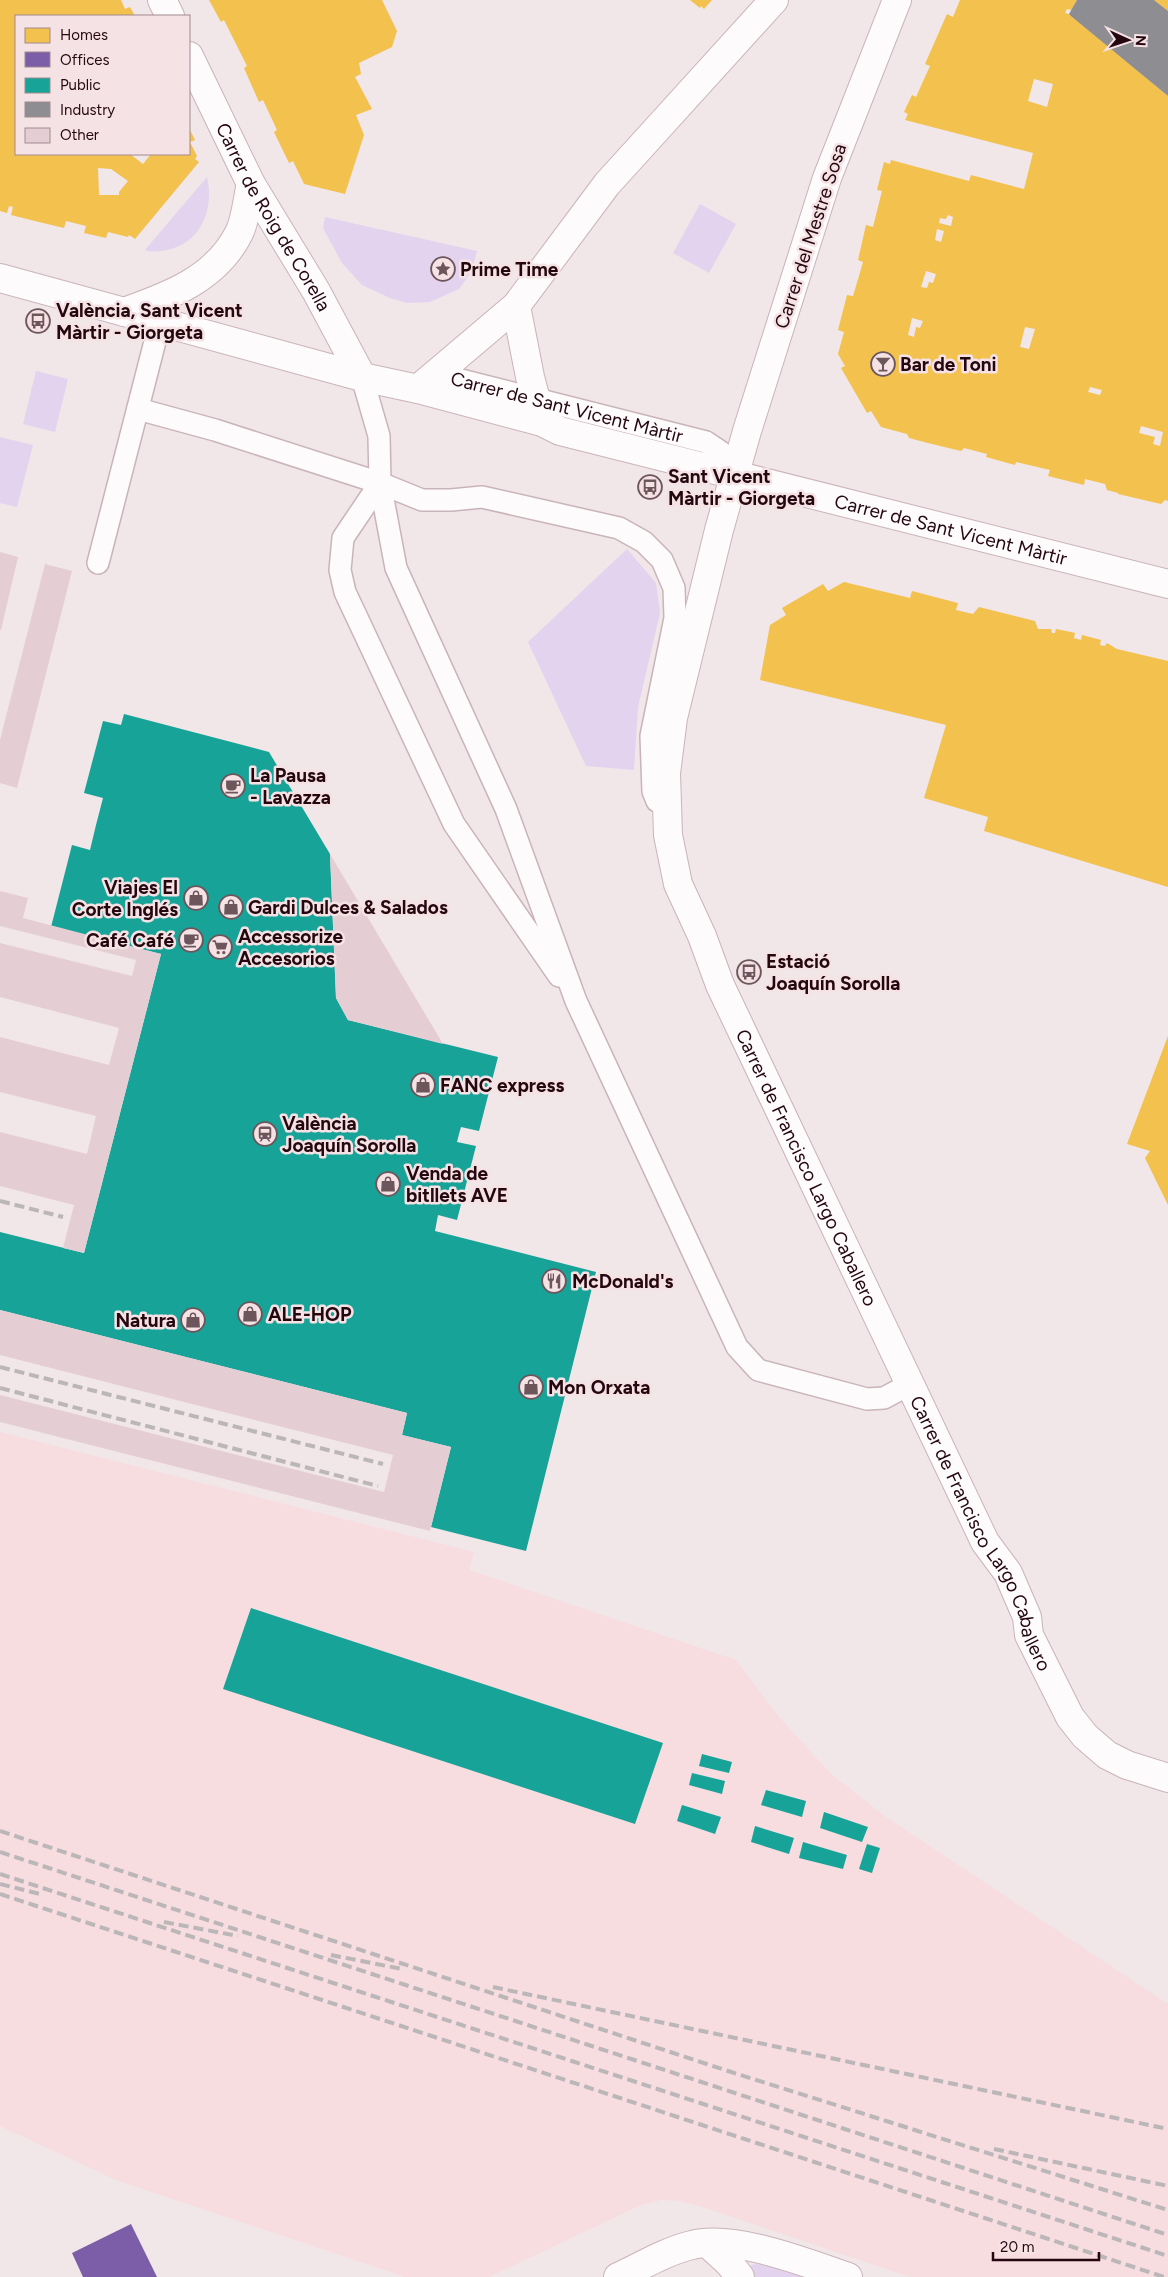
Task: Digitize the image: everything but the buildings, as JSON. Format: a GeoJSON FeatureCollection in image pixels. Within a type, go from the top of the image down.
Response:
{"type":"FeatureCollection","features":[{"type":"Feature","properties":{"kind":"street"},"geometry":{"type":"LineString","coordinates":[[162,0],[170,15]]}},
{"type":"Feature","properties":{"kind":"street"},"geometry":{"type":"LineString","coordinates":[[428,381],[516,306],[607,184],[774,0]]}},
{"type":"Feature","properties":{"kind":"street","name":"Carrer del Mestre Sosa"},"geometry":{"type":"LineString","coordinates":[[733,475],[827,178],[897,0]]}},
{"type":"Feature","properties":{"kind":"street","name":"Carrer de Roig de Corella"},"geometry":{"type":"LineString","coordinates":[[190,58],[251,184],[316,291],[362,377]]}},
{"type":"Feature","properties":{"kind":"street"},"geometry":{"type":"LineString","coordinates":[[124,312],[187,286],[224,257],[240,232],[251,184]]}},
{"type":"Feature","properties":{"kind":"street","name":"Carrer de Sant Vicent Màrtir"},"geometry":{"type":"LineString","coordinates":[[0,278],[362,377],[428,381],[539,410],[560,431],[1168,584]]}},
{"type":"Feature","properties":{"kind":"street"},"geometry":{"type":"LineString","coordinates":[[516,306],[539,410]]}},
{"type":"Feature","properties":{"kind":"street","name":"Carrer de Francisco Largo Caballero"},"geometry":{"type":"LineString","coordinates":[[733,475],[673,718],[666,773],[668,834],[678,884],[702,936],[720,985],[985,1542],[1008,1573],[1027,1617],[1029,1635],[1070,1717],[1084,1736],[1107,1755],[1127,1765],[1168,1778]]}},
{"type":"Feature","properties":{"kind":"street"},"geometry":{"type":"LineString","coordinates":[[707,2243],[729,2263],[740,2277]]}},
{"type":"Feature","properties":{"kind":"street"},"geometry":{"type":"LineString","coordinates":[[618,2277],[674,2251],[694,2244],[707,2243],[742,2245],[848,2277]]}},
{"type":"Feature","properties":{"kind":"lane"},"geometry":{"type":"LineString","coordinates":[[98,563],[160,322]]}},
{"type":"Feature","properties":{"kind":"lane"},"geometry":{"type":"LineString","coordinates":[[362,377],[378,436],[380,483],[396,568],[506,809],[576,1001],[737,1347],[758,1370],[867,1399],[884,1398],[910,1384]]}},
{"type":"Feature","properties":{"kind":"lane"},"geometry":{"type":"LineString","coordinates":[[138,409],[215,430],[380,483],[422,500],[482,497],[619,528],[644,542],[662,560],[674,588],[675,618],[651,736],[653,791],[668,834]]}},
{"type":"Feature","properties":{"kind":"lane"},"geometry":{"type":"LineString","coordinates":[[380,483],[343,538],[340,570],[345,592],[454,824],[576,1001]]}},
{"type":"Feature","properties":{"kind":"shaded area"},"geometry":{"type":"Polygon","coordinates":[[[207,177],[209,199],[204,220],[198,230],[182,245],[155,252],[145,250],[207,177]]]}},
{"type":"Feature","properties":{"kind":"shaded area"},"geometry":{"type":"Polygon","coordinates":[[[700,204],[736,224],[709,273],[673,253],[700,204]]]}},
{"type":"Feature","properties":{"kind":"shaded area"},"geometry":{"type":"Polygon","coordinates":[[[325,217],[477,251],[472,271],[459,289],[430,302],[407,303],[390,298],[362,285],[342,263],[323,228],[325,217]]]}},
{"type":"Feature","properties":{"kind":"shaded area"},"geometry":{"type":"Polygon","coordinates":[[[36,371],[68,379],[55,432],[23,424],[36,371]]]}},
{"type":"Feature","properties":{"kind":"shaded area"},"geometry":{"type":"Polygon","coordinates":[[[0,437],[33,445],[17,507],[0,503],[0,437]]]}},
{"type":"Feature","properties":{"kind":"shaded area"},"geometry":{"type":"Polygon","coordinates":[[[627,549],[656,583],[660,613],[638,707],[634,770],[586,766],[528,642],[627,549]]]}},
{"type":"Feature","properties":{"kind":"shaded area"},"geometry":{"type":"Polygon","coordinates":[[[0,1432],[474,1552],[469,1570],[736,1660],[780,1718],[831,1774],[886,1817],[1168,2004],[1168,2277],[910,2277],[700,2206],[680,2201],[661,2200],[641,2205],[489,2277],[405,2277],[116,2180],[0,2126],[0,1432]]]}},
{"type":"Feature","properties":{"kind":"shaded area"},"geometry":{"type":"Polygon","coordinates":[[[751,2265],[781,2266],[819,2277],[754,2277],[749,2270],[751,2265]]]}},
{"type":"Feature","properties":{"kind":"railway"},"geometry":{"type":"LineString","coordinates":[[0,1201],[63,1217]]}},
{"type":"Feature","properties":{"kind":"railway"},"geometry":{"type":"LineString","coordinates":[[0,1367],[383,1464]]}},
{"type":"Feature","properties":{"kind":"railway"},"geometry":{"type":"LineString","coordinates":[[0,1388],[378,1486]]}},
{"type":"Feature","properties":{"kind":"railway"},"geometry":{"type":"LineString","coordinates":[[0,1831],[728,2071],[1168,2210]]}},
{"type":"Feature","properties":{"kind":"railway"},"geometry":{"type":"LineString","coordinates":[[0,1852],[1168,2235]]}},
{"type":"Feature","properties":{"kind":"railway"},"geometry":{"type":"LineString","coordinates":[[0,1874],[1168,2256]]}},
{"type":"Feature","properties":{"kind":"railway"},"geometry":{"type":"LineString","coordinates":[[0,1884],[40,1894]]}},
{"type":"Feature","properties":{"kind":"railway"},"geometry":{"type":"LineString","coordinates":[[0,1894],[1164,2277]]}},
{"type":"Feature","properties":{"kind":"railway"},"geometry":{"type":"LineString","coordinates":[[164,1922],[238,1936]]}},
{"type":"Feature","properties":{"kind":"railway"},"geometry":{"type":"LineString","coordinates":[[331,1955],[402,1969]]}},
{"type":"Feature","properties":{"kind":"railway"},"geometry":{"type":"LineString","coordinates":[[493,1987],[1168,2129]]}},
{"type":"Feature","properties":{"kind":"railway"},"geometry":{"type":"LineString","coordinates":[[994,2149],[1168,2186]]}},
{"type":"Feature","properties":{"kind":"place","name":"Prime Time"},"geometry":{"type":"Point","coordinates":[443,269]}},
{"type":"Feature","properties":{"kind":"place","name":"València, Sant Vicent Màrtir - Giorgeta"},"geometry":{"type":"Point","coordinates":[38,321]}},
{"type":"Feature","properties":{"kind":"place","name":"Bar de Toni"},"geometry":{"type":"Point","coordinates":[883,364]}},
{"type":"Feature","properties":{"kind":"place","name":"Sant Vicent Màrtir - Giorgeta"},"geometry":{"type":"Point","coordinates":[650,487]}},
{"type":"Feature","properties":{"kind":"place","name":"La Pausa - Lavazza"},"geometry":{"type":"Point","coordinates":[233,786]}},
{"type":"Feature","properties":{"kind":"place","name":"Viajes El Corte Inglés"},"geometry":{"type":"Point","coordinates":[196,898]}},
{"type":"Feature","properties":{"kind":"place","name":"Gardi Dulces & Salados"},"geometry":{"type":"Point","coordinates":[231,907]}},
{"type":"Feature","properties":{"kind":"place","name":"Café Café"},"geometry":{"type":"Point","coordinates":[191,940]}},
{"type":"Feature","properties":{"kind":"place","name":"Accessorize Accesorios"},"geometry":{"type":"Point","coordinates":[220,947]}},
{"type":"Feature","properties":{"kind":"place","name":"Estació Joaquín Sorolla"},"geometry":{"type":"Point","coordinates":[749,972]}},
{"type":"Feature","properties":{"kind":"place","name":"FANC express"},"geometry":{"type":"Point","coordinates":[423,1085]}},
{"type":"Feature","properties":{"kind":"place","name":"València Joaquín Sorolla"},"geometry":{"type":"Point","coordinates":[265,1134]}},
{"type":"Feature","properties":{"kind":"place","name":"Venda de bitllets AVE"},"geometry":{"type":"Point","coordinates":[388,1184]}},
{"type":"Feature","properties":{"kind":"place","name":"McDonald's"},"geometry":{"type":"Point","coordinates":[554,1281]}},
{"type":"Feature","properties":{"kind":"place","name":"ALE-HOP"},"geometry":{"type":"Point","coordinates":[250,1314]}},
{"type":"Feature","properties":{"kind":"place","name":"Natura"},"geometry":{"type":"Point","coordinates":[193,1320]}},
{"type":"Feature","properties":{"kind":"place","name":"Mon Orxata"},"geometry":{"type":"Point","coordinates":[531,1387]}}]}
